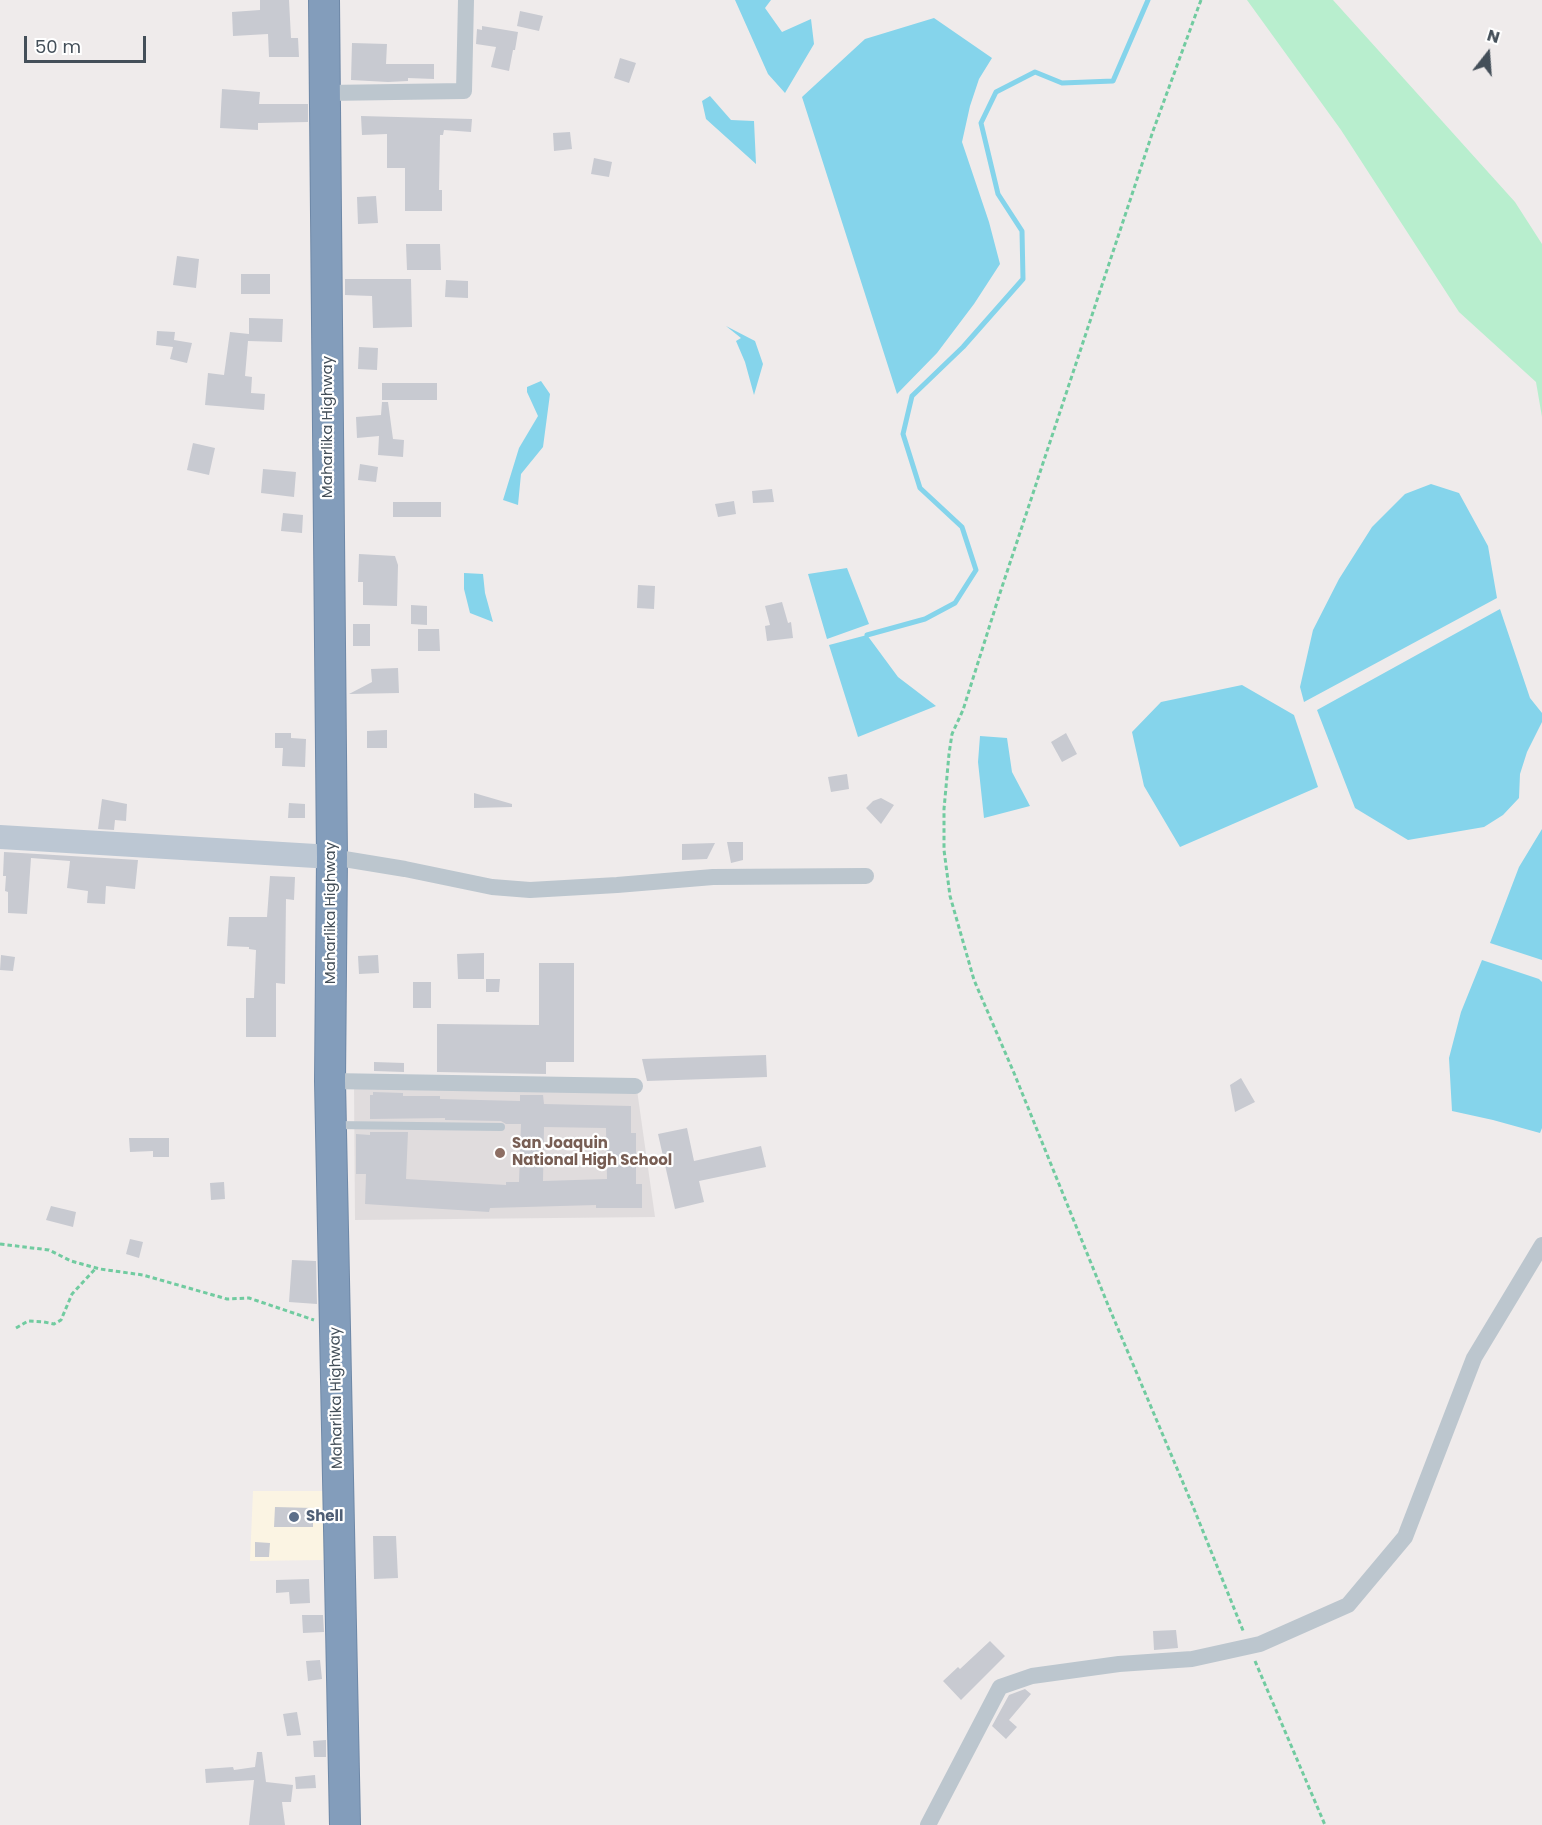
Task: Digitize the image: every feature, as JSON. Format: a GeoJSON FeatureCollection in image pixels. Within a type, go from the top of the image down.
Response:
{"type":"FeatureCollection","features":[{"type":"Feature","properties":{"kind":"highway","name":"Maharlika Highway"},"geometry":{"type":"LineString","coordinates":[[324,0],[332,857],[330,1081],[345,1825]]}},
{"type":"Feature","properties":{"kind":"street"},"geometry":{"type":"LineString","coordinates":[[326,93],[464,91],[466,0]]}},
{"type":"Feature","properties":{"kind":"street"},"geometry":{"type":"LineString","coordinates":[[0,837],[332,857],[492,887],[530,890],[713,877],[866,876]]}},
{"type":"Feature","properties":{"kind":"street"},"geometry":{"type":"LineString","coordinates":[[330,1081],[635,1086]]}},
{"type":"Feature","properties":{"kind":"street"},"geometry":{"type":"LineString","coordinates":[[927,1825],[1000,1687],[1032,1676],[1119,1664],[1192,1659],[1248,1647],[1260,1644],[1348,1605],[1405,1537],[1474,1358],[1542,1245]]}},
{"type":"Feature","properties":{"kind":"lane"},"geometry":{"type":"LineString","coordinates":[[332,1125],[501,1127]]}},
{"type":"Feature","properties":{"kind":"path"},"geometry":{"type":"LineString","coordinates":[[1201,0],[1154,131],[963,711],[952,734],[944,809],[944,850],[950,896],[974,980],[1112,1316],[1197,1515],[1248,1647],[1325,1825]]}},
{"type":"Feature","properties":{"kind":"path"},"geometry":{"type":"LineString","coordinates":[[0,1244],[49,1250],[71,1261],[96,1268],[143,1275],[227,1299],[249,1298],[336,1327]]}},
{"type":"Feature","properties":{"kind":"path"},"geometry":{"type":"LineString","coordinates":[[16,1328],[28,1321],[54,1324],[61,1320],[72,1294],[96,1268]]}},
{"type":"Feature","properties":{"kind":"shaded area","name":"San Joaquin National High School"},"geometry":{"type":"Polygon","coordinates":[[[354,1083],[637,1090],[655,1217],[355,1220],[354,1083]]]}},
{"type":"Feature","properties":{"kind":"shaded area"},"geometry":{"type":"Polygon","coordinates":[[[253,1491],[323,1491],[324,1560],[250,1561],[253,1491]]]}},
{"type":"Feature","properties":{"kind":"green space"},"geometry":{"type":"Polygon","coordinates":[[[1247,0],[1333,0],[1515,202],[1542,244],[1542,417],[1536,382],[1459,312],[1341,130],[1247,0]]]}},
{"type":"Feature","properties":{"kind":"water"},"geometry":{"type":"Polygon","coordinates":[[[735,0],[771,0],[765,8],[782,32],[811,19],[814,44],[785,93],[768,74],[735,0]]]}},
{"type":"Feature","properties":{"kind":"water"},"geometry":{"type":"Polygon","coordinates":[[[934,18],[992,58],[979,79],[962,142],[989,222],[1000,264],[974,304],[937,353],[897,394],[802,97],[865,39],[934,18]]]}},
{"type":"Feature","properties":{"kind":"water"},"geometry":{"type":"Polygon","coordinates":[[[710,96],[731,120],[754,121],[756,164],[706,119],[702,101],[710,96]]]}},
{"type":"Feature","properties":{"kind":"water"},"geometry":{"type":"Polygon","coordinates":[[[726,326],[755,341],[763,364],[754,395],[745,362],[736,341],[741,338],[726,326]]]}},
{"type":"Feature","properties":{"kind":"water"},"geometry":{"type":"Polygon","coordinates":[[[541,381],[550,394],[543,447],[521,474],[518,505],[503,500],[519,448],[538,416],[527,387],[541,381]]]}},
{"type":"Feature","properties":{"kind":"water"},"geometry":{"type":"Polygon","coordinates":[[[1431,484],[1459,493],[1488,546],[1497,598],[1304,702],[1300,687],[1313,630],[1339,579],[1372,527],[1405,494],[1431,484]]]}},
{"type":"Feature","properties":{"kind":"water"},"geometry":{"type":"Polygon","coordinates":[[[847,568],[869,624],[827,639],[808,574],[847,568]]]}},
{"type":"Feature","properties":{"kind":"water"},"geometry":{"type":"Polygon","coordinates":[[[464,573],[483,574],[485,593],[493,622],[470,613],[464,589],[464,573]]]}},
{"type":"Feature","properties":{"kind":"water"},"geometry":{"type":"Polygon","coordinates":[[[1500,609],[1530,698],[1542,713],[1542,722],[1527,752],[1520,774],[1519,798],[1503,815],[1484,827],[1408,840],[1355,808],[1317,710],[1500,609]]]}},
{"type":"Feature","properties":{"kind":"water"},"geometry":{"type":"Polygon","coordinates":[[[867,635],[898,677],[936,706],[858,737],[829,645],[867,635]]]}},
{"type":"Feature","properties":{"kind":"water"},"geometry":{"type":"Polygon","coordinates":[[[1242,685],[1294,715],[1318,787],[1180,847],[1144,786],[1132,732],[1161,702],[1242,685]]]}},
{"type":"Feature","properties":{"kind":"water"},"geometry":{"type":"Polygon","coordinates":[[[980,736],[1007,738],[1012,772],[1030,806],[984,818],[978,762],[980,736]]]}},
{"type":"Feature","properties":{"kind":"water"},"geometry":{"type":"Polygon","coordinates":[[[1542,829],[1542,960],[1490,943],[1519,867],[1542,829]]]}},
{"type":"Feature","properties":{"kind":"water"},"geometry":{"type":"Polygon","coordinates":[[[1482,960],[1542,982],[1542,1128],[1540,1133],[1452,1111],[1449,1058],[1461,1012],[1482,960]]]}},
{"type":"Feature","properties":{"kind":"building"},"geometry":{"type":"Polygon","coordinates":[[[260,0],[289,0],[291,38],[298,38],[299,57],[269,57],[268,34],[233,36],[232,12],[260,10],[260,0]]]}},
{"type":"Feature","properties":{"kind":"building"},"geometry":{"type":"Polygon","coordinates":[[[520,11],[543,16],[539,31],[517,26],[520,11]]]}},
{"type":"Feature","properties":{"kind":"building"},"geometry":{"type":"Polygon","coordinates":[[[482,26],[518,32],[509,71],[491,67],[496,47],[476,44],[477,29],[482,30],[482,26]]]}},
{"type":"Feature","properties":{"kind":"building"},"geometry":{"type":"Polygon","coordinates":[[[352,43],[387,44],[386,64],[434,64],[434,79],[408,78],[408,81],[388,82],[351,80],[352,43]]]}},
{"type":"Feature","properties":{"kind":"building"},"geometry":{"type":"Polygon","coordinates":[[[620,58],[636,63],[629,83],[614,78],[620,58]]]}},
{"type":"Feature","properties":{"kind":"building"},"geometry":{"type":"Polygon","coordinates":[[[222,89],[260,92],[259,104],[308,104],[308,122],[258,123],[258,130],[220,128],[222,89]]]}},
{"type":"Feature","properties":{"kind":"building"},"geometry":{"type":"Polygon","coordinates":[[[361,116],[472,119],[471,132],[444,130],[443,135],[440,135],[439,190],[442,190],[442,211],[405,211],[405,168],[387,168],[387,134],[362,135],[361,116]]]}},
{"type":"Feature","properties":{"kind":"building"},"geometry":{"type":"Polygon","coordinates":[[[570,132],[572,149],[554,151],[553,133],[570,132]]]}},
{"type":"Feature","properties":{"kind":"building"},"geometry":{"type":"Polygon","coordinates":[[[594,158],[612,162],[609,177],[591,174],[594,158]]]}},
{"type":"Feature","properties":{"kind":"building"},"geometry":{"type":"Polygon","coordinates":[[[376,196],[378,223],[358,224],[357,197],[376,196]]]}},
{"type":"Feature","properties":{"kind":"building"},"geometry":{"type":"Polygon","coordinates":[[[406,244],[440,244],[441,270],[407,270],[406,244]]]}},
{"type":"Feature","properties":{"kind":"building"},"geometry":{"type":"Polygon","coordinates":[[[177,256],[199,259],[196,288],[173,285],[177,256]]]}},
{"type":"Feature","properties":{"kind":"building"},"geometry":{"type":"Polygon","coordinates":[[[241,274],[270,274],[270,294],[241,294],[241,274]]]}},
{"type":"Feature","properties":{"kind":"building"},"geometry":{"type":"Polygon","coordinates":[[[345,279],[411,279],[412,327],[373,328],[372,296],[345,295],[345,279]]]}},
{"type":"Feature","properties":{"kind":"building"},"geometry":{"type":"Polygon","coordinates":[[[446,280],[468,281],[468,298],[445,297],[446,280]]]}},
{"type":"Feature","properties":{"kind":"building"},"geometry":{"type":"Polygon","coordinates":[[[249,318],[283,319],[282,342],[248,341],[245,376],[252,377],[251,393],[265,394],[264,410],[205,405],[208,373],[224,375],[230,332],[249,334],[249,318]]]}},
{"type":"Feature","properties":{"kind":"building"},"geometry":{"type":"Polygon","coordinates":[[[157,331],[175,332],[174,340],[192,343],[187,363],[170,359],[173,347],[156,345],[157,331]]]}},
{"type":"Feature","properties":{"kind":"building"},"geometry":{"type":"Polygon","coordinates":[[[359,347],[378,348],[377,370],[358,369],[359,347]]]}},
{"type":"Feature","properties":{"kind":"building"},"geometry":{"type":"Polygon","coordinates":[[[382,383],[437,383],[437,400],[382,400],[382,383]]]}},
{"type":"Feature","properties":{"kind":"building"},"geometry":{"type":"Polygon","coordinates":[[[382,402],[388,402],[393,439],[404,440],[403,457],[378,455],[379,436],[357,438],[356,417],[381,415],[382,402]]]}},
{"type":"Feature","properties":{"kind":"building"},"geometry":{"type":"Polygon","coordinates":[[[193,443],[215,448],[209,475],[187,470],[193,443]]]}},
{"type":"Feature","properties":{"kind":"building"},"geometry":{"type":"Polygon","coordinates":[[[360,464],[378,467],[376,482],[358,480],[360,464]]]}},
{"type":"Feature","properties":{"kind":"building"},"geometry":{"type":"Polygon","coordinates":[[[263,469],[296,472],[294,497],[261,493],[263,469]]]}},
{"type":"Feature","properties":{"kind":"building"},"geometry":{"type":"Polygon","coordinates":[[[772,489],[774,502],[753,503],[752,491],[772,489]]]}},
{"type":"Feature","properties":{"kind":"building"},"geometry":{"type":"Polygon","coordinates":[[[734,501],[736,514],[718,517],[715,504],[734,501]]]}},
{"type":"Feature","properties":{"kind":"building"},"geometry":{"type":"Polygon","coordinates":[[[393,502],[441,502],[441,517],[393,517],[393,502]]]}},
{"type":"Feature","properties":{"kind":"building"},"geometry":{"type":"Polygon","coordinates":[[[283,513],[303,515],[302,533],[281,531],[283,513]]]}},
{"type":"Feature","properties":{"kind":"building"},"geometry":{"type":"Polygon","coordinates":[[[359,554],[395,556],[398,565],[397,606],[363,605],[363,582],[358,582],[359,554]]]}},
{"type":"Feature","properties":{"kind":"building"},"geometry":{"type":"Polygon","coordinates":[[[638,585],[655,586],[654,609],[637,608],[638,585]]]}},
{"type":"Feature","properties":{"kind":"building"},"geometry":{"type":"Polygon","coordinates":[[[782,602],[788,623],[791,622],[793,638],[767,641],[765,626],[770,625],[765,606],[782,602]]]}},
{"type":"Feature","properties":{"kind":"building"},"geometry":{"type":"Polygon","coordinates":[[[411,605],[427,606],[427,625],[411,624],[411,605]]]}},
{"type":"Feature","properties":{"kind":"building"},"geometry":{"type":"Polygon","coordinates":[[[353,624],[370,624],[370,646],[353,646],[353,624]]]}},
{"type":"Feature","properties":{"kind":"building"},"geometry":{"type":"Polygon","coordinates":[[[418,629],[439,629],[440,651],[418,651],[418,629]]]}},
{"type":"Feature","properties":{"kind":"building"},"geometry":{"type":"Polygon","coordinates":[[[398,668],[399,693],[349,694],[372,682],[371,669],[398,668]]]}},
{"type":"Feature","properties":{"kind":"building"},"geometry":{"type":"Polygon","coordinates":[[[387,730],[387,748],[367,748],[367,731],[387,730]]]}},
{"type":"Feature","properties":{"kind":"building"},"geometry":{"type":"Polygon","coordinates":[[[275,733],[291,733],[291,738],[306,739],[305,767],[282,766],[283,748],[275,748],[275,733]]]}},
{"type":"Feature","properties":{"kind":"building"},"geometry":{"type":"Polygon","coordinates":[[[1066,733],[1077,754],[1062,762],[1051,742],[1066,733]]]}},
{"type":"Feature","properties":{"kind":"building"},"geometry":{"type":"Polygon","coordinates":[[[847,774],[849,789],[831,792],[828,777],[847,774]]]}},
{"type":"Feature","properties":{"kind":"building"},"geometry":{"type":"Polygon","coordinates":[[[474,793],[512,804],[512,807],[474,808],[474,793]]]}},
{"type":"Feature","properties":{"kind":"building"},"geometry":{"type":"Polygon","coordinates":[[[881,798],[894,805],[881,824],[866,808],[873,801],[881,798]]]}},
{"type":"Feature","properties":{"kind":"building"},"geometry":{"type":"Polygon","coordinates":[[[102,799],[127,804],[126,821],[115,820],[114,830],[98,829],[102,799]]]}},
{"type":"Feature","properties":{"kind":"building"},"geometry":{"type":"Polygon","coordinates":[[[289,803],[305,804],[305,818],[288,818],[289,803]]]}},
{"type":"Feature","properties":{"kind":"building"},"geometry":{"type":"Polygon","coordinates":[[[727,842],[743,842],[743,860],[731,863],[727,842]]]}},
{"type":"Feature","properties":{"kind":"building"},"geometry":{"type":"Polygon","coordinates":[[[715,843],[707,859],[682,860],[682,844],[715,843]]]}},
{"type":"Feature","properties":{"kind":"building"},"geometry":{"type":"Polygon","coordinates":[[[4,852],[138,860],[135,889],[106,886],[105,904],[87,903],[88,891],[67,888],[70,861],[31,858],[27,914],[8,913],[8,892],[5,891],[6,876],[3,876],[4,852]]]}},
{"type":"Feature","properties":{"kind":"building"},"geometry":{"type":"Polygon","coordinates":[[[270,876],[295,877],[294,900],[286,899],[285,984],[276,983],[276,1037],[246,1037],[246,998],[254,998],[256,950],[249,949],[249,947],[227,946],[229,917],[267,917],[270,876]]]}},
{"type":"Feature","properties":{"kind":"building"},"geometry":{"type":"Polygon","coordinates":[[[484,953],[484,979],[458,979],[457,954],[484,953]]]}},
{"type":"Feature","properties":{"kind":"building"},"geometry":{"type":"Polygon","coordinates":[[[1,955],[15,957],[13,971],[0,970],[1,955]]]}},
{"type":"Feature","properties":{"kind":"building"},"geometry":{"type":"Polygon","coordinates":[[[378,955],[379,973],[359,974],[358,956],[378,955]]]}},
{"type":"Feature","properties":{"kind":"building"},"geometry":{"type":"Polygon","coordinates":[[[539,963],[574,963],[574,1062],[546,1062],[546,1074],[437,1072],[437,1024],[539,1025],[539,963]]]}},
{"type":"Feature","properties":{"kind":"building"},"geometry":{"type":"Polygon","coordinates":[[[486,979],[500,979],[499,992],[486,992],[486,979]]]}},
{"type":"Feature","properties":{"kind":"building"},"geometry":{"type":"Polygon","coordinates":[[[413,982],[431,982],[431,1008],[413,1008],[413,982]]]}},
{"type":"Feature","properties":{"kind":"building"},"geometry":{"type":"Polygon","coordinates":[[[766,1055],[767,1077],[647,1081],[642,1059],[766,1055]]]}},
{"type":"Feature","properties":{"kind":"building"},"geometry":{"type":"Polygon","coordinates":[[[374,1062],[404,1063],[404,1072],[374,1071],[374,1062]]]}},
{"type":"Feature","properties":{"kind":"building"},"geometry":{"type":"Polygon","coordinates":[[[1241,1078],[1255,1102],[1235,1112],[1230,1085],[1241,1078]]]}},
{"type":"Feature","properties":{"kind":"building"},"geometry":{"type":"Polygon","coordinates":[[[373,1092],[403,1093],[403,1096],[440,1096],[440,1099],[520,1101],[520,1095],[543,1095],[544,1104],[631,1106],[631,1133],[636,1133],[636,1184],[642,1184],[642,1208],[596,1208],[596,1205],[490,1208],[489,1212],[365,1204],[366,1174],[356,1174],[356,1134],[370,1135],[370,1132],[408,1132],[406,1179],[506,1185],[506,1182],[519,1182],[521,1124],[506,1124],[501,1121],[445,1120],[445,1118],[370,1119],[370,1095],[373,1095],[373,1092]],[[544,1127],[543,1181],[607,1179],[606,1128],[544,1127]]]}},
{"type":"Feature","properties":{"kind":"building"},"geometry":{"type":"Polygon","coordinates":[[[687,1128],[694,1161],[761,1146],[766,1167],[699,1181],[704,1202],[675,1209],[658,1134],[687,1128]]]}},
{"type":"Feature","properties":{"kind":"building"},"geometry":{"type":"Polygon","coordinates":[[[129,1138],[169,1138],[169,1157],[153,1157],[153,1151],[130,1152],[129,1138]]]}},
{"type":"Feature","properties":{"kind":"building"},"geometry":{"type":"Polygon","coordinates":[[[224,1182],[225,1199],[211,1200],[210,1183],[224,1182]]]}},
{"type":"Feature","properties":{"kind":"building"},"geometry":{"type":"Polygon","coordinates":[[[51,1206],[76,1212],[73,1227],[46,1220],[51,1206]]]}},
{"type":"Feature","properties":{"kind":"building"},"geometry":{"type":"Polygon","coordinates":[[[130,1239],[143,1242],[139,1258],[126,1254],[130,1239]]]}},
{"type":"Feature","properties":{"kind":"building"},"geometry":{"type":"Polygon","coordinates":[[[292,1260],[316,1261],[317,1304],[289,1302],[292,1260]]]}},
{"type":"Feature","properties":{"kind":"building","name":"Shell"},"geometry":{"type":"Polygon","coordinates":[[[275,1507],[313,1508],[313,1527],[274,1527],[275,1507]]]}},
{"type":"Feature","properties":{"kind":"building"},"geometry":{"type":"Polygon","coordinates":[[[373,1536],[396,1536],[398,1578],[374,1579],[373,1536]]]}},
{"type":"Feature","properties":{"kind":"building"},"geometry":{"type":"Polygon","coordinates":[[[255,1542],[270,1543],[269,1557],[255,1557],[255,1542]]]}},
{"type":"Feature","properties":{"kind":"building"},"geometry":{"type":"Polygon","coordinates":[[[309,1579],[310,1603],[290,1604],[289,1592],[276,1593],[276,1580],[309,1579]]]}},
{"type":"Feature","properties":{"kind":"building"},"geometry":{"type":"Polygon","coordinates":[[[302,1615],[323,1615],[324,1632],[303,1633],[302,1615]]]}},
{"type":"Feature","properties":{"kind":"building"},"geometry":{"type":"Polygon","coordinates":[[[1176,1630],[1178,1648],[1154,1650],[1153,1631],[1176,1630]]]}},
{"type":"Feature","properties":{"kind":"building"},"geometry":{"type":"Polygon","coordinates":[[[990,1641],[1005,1656],[961,1700],[943,1681],[958,1667],[960,1669],[990,1641]]]}},
{"type":"Feature","properties":{"kind":"building"},"geometry":{"type":"Polygon","coordinates":[[[320,1660],[322,1679],[308,1681],[306,1661],[320,1660]]]}},
{"type":"Feature","properties":{"kind":"building"},"geometry":{"type":"Polygon","coordinates":[[[1025,1689],[1031,1694],[1009,1720],[1017,1727],[1006,1739],[992,1726],[1009,1695],[1025,1689]]]}},
{"type":"Feature","properties":{"kind":"building"},"geometry":{"type":"Polygon","coordinates":[[[297,1712],[301,1735],[287,1736],[283,1714],[297,1712]]]}},
{"type":"Feature","properties":{"kind":"building"},"geometry":{"type":"Polygon","coordinates":[[[326,1740],[326,1757],[314,1757],[313,1741],[326,1740]]]}},
{"type":"Feature","properties":{"kind":"building"},"geometry":{"type":"Polygon","coordinates":[[[257,1752],[262,1752],[266,1782],[293,1785],[291,1802],[282,1802],[285,1825],[249,1825],[254,1780],[206,1783],[205,1769],[233,1767],[234,1770],[255,1767],[257,1752]]]}},
{"type":"Feature","properties":{"kind":"building"},"geometry":{"type":"Polygon","coordinates":[[[315,1775],[316,1788],[296,1789],[295,1777],[315,1775]]]}},
{"type":"Feature","properties":{"kind":"waterway"},"geometry":{"type":"LineString","coordinates":[[867,635],[925,619],[955,603],[976,570],[962,527],[920,488],[903,434],[912,396],[963,347],[1023,279],[1022,231],[998,194],[981,123],[996,92],[1035,72],[1062,83],[1113,81],[1148,0]]}},
{"type":"Feature","properties":{"kind":"place","name":"San Joaquin National High School"},"geometry":{"type":"Point","coordinates":[500,1153]}},
{"type":"Feature","properties":{"kind":"place","name":"Shell"},"geometry":{"type":"Point","coordinates":[294,1517]}}]}
